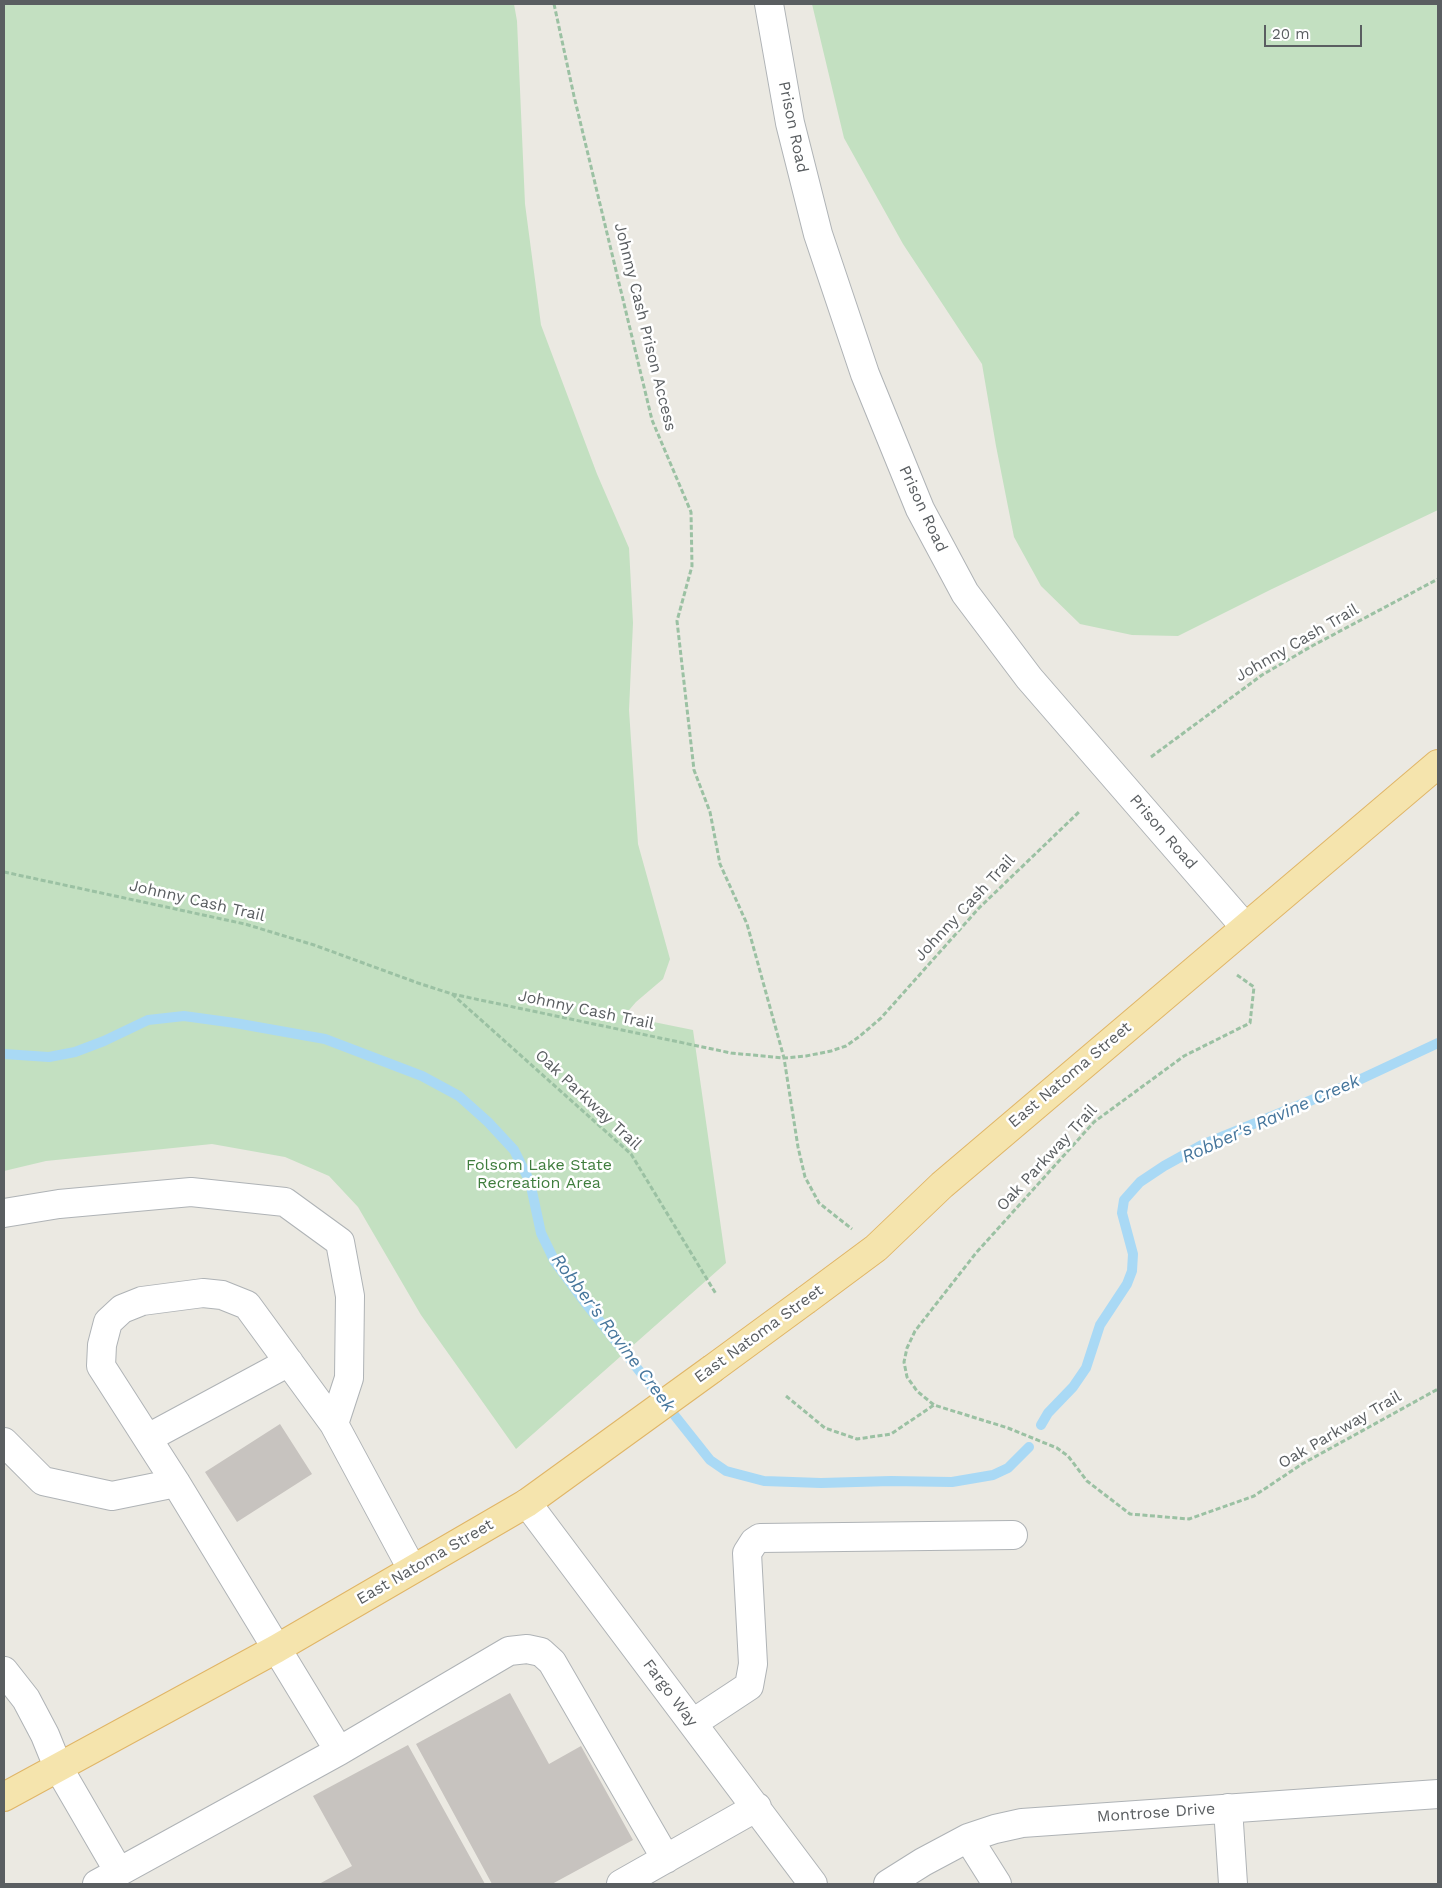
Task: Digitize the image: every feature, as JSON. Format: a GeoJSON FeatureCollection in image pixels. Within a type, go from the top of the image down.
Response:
{"type":"FeatureCollection","features":[{"type":"Feature","properties":{"kind":"main road","name":"East Natoma Street"},"geometry":{"type":"LineString","coordinates":[[4,1797],[276,1648],[527,1503],[572,1471],[876,1248],[942,1185],[1438,764]]}},
{"type":"Feature","properties":{"kind":"street","name":"Prison Road"},"geometry":{"type":"LineString","coordinates":[[769,4],[790,123],[818,234],[865,374],[920,509],[965,592],[1029,678],[1245,927]]}},
{"type":"Feature","properties":{"kind":"street"},"geometry":{"type":"LineString","coordinates":[[4,1213],[59,1204],[191,1192],[286,1202],[340,1242],[350,1296],[349,1378],[334,1424]]}},
{"type":"Feature","properties":{"kind":"street"},"geometry":{"type":"LineString","coordinates":[[340,1751],[176,1483],[101,1366],[102,1346],[108,1322],[122,1309],[142,1301],[203,1293],[222,1296],[247,1305],[334,1424],[412,1569]]}},
{"type":"Feature","properties":{"kind":"street"},"geometry":{"type":"LineString","coordinates":[[148,1438],[289,1362]]}},
{"type":"Feature","properties":{"kind":"street"},"geometry":{"type":"LineString","coordinates":[[4,1442],[43,1481],[112,1496],[176,1483]]}},
{"type":"Feature","properties":{"kind":"street","name":"Fargo Way"},"geometry":{"type":"LineString","coordinates":[[527,1503],[813,1884]]}},
{"type":"Feature","properties":{"kind":"street"},"geometry":{"type":"LineString","coordinates":[[693,1723],[750,1686],[753,1664],[747,1553],[754,1542],[760,1538],[1013,1536]]}},
{"type":"Feature","properties":{"kind":"street"},"geometry":{"type":"LineString","coordinates":[[4,1671],[26,1698],[108,1878],[340,1751],[510,1651],[527,1648],[541,1652],[552,1662],[666,1859]]}},
{"type":"Feature","properties":{"kind":"street","name":"Montrose Drive"},"geometry":{"type":"LineString","coordinates":[[888,1884],[923,1862],[968,1838],[995,1829],[1040,1821],[1438,1794]]}},
{"type":"Feature","properties":{"kind":"street"},"geometry":{"type":"LineString","coordinates":[[621,1884],[757,1807]]}},
{"type":"Feature","properties":{"kind":"street"},"geometry":{"type":"LineString","coordinates":[[1228,1808],[1233,1884]]}},
{"type":"Feature","properties":{"kind":"street"},"geometry":{"type":"LineString","coordinates":[[968,1838],[997,1884]]}},
{"type":"Feature","properties":{"kind":"path","name":"Johnny Cash Prison Access"},"geometry":{"type":"LineString","coordinates":[[554,4],[574,96],[652,420],[691,512],[692,566],[676,621],[694,770],[710,812],[720,864],[747,924],[784,1058],[798,1147],[805,1177],[819,1203],[876,1248]]}},
{"type":"Feature","properties":{"kind":"path","name":"Johnny Cash Trail"},"geometry":{"type":"LineString","coordinates":[[1151,757],[1262,675],[1312,646],[1438,579]]}},
{"type":"Feature","properties":{"kind":"path","name":"Johnny Cash Trail"},"geometry":{"type":"LineString","coordinates":[[4,872],[244,924],[314,945],[452,994],[730,1053],[784,1058],[831,1051],[846,1046],[866,1032],[898,999],[978,908],[1080,811]]}},
{"type":"Feature","properties":{"kind":"path","name":"Oak Parkway Trail"},"geometry":{"type":"LineString","coordinates":[[1210,956],[1254,987],[1250,1023],[1184,1056],[1094,1122],[976,1253],[915,1332],[907,1348],[904,1362],[907,1377],[917,1391],[934,1405],[1008,1428],[1057,1448],[1068,1456],[1086,1481],[1130,1514],[1189,1519],[1254,1496],[1302,1464],[1438,1388]]}},
{"type":"Feature","properties":{"kind":"path","name":"Oak Parkway Trail"},"geometry":{"type":"LineString","coordinates":[[452,994],[631,1154],[716,1294]]}},
{"type":"Feature","properties":{"kind":"path"},"geometry":{"type":"LineString","coordinates":[[786,1396],[825,1428],[858,1439],[891,1434],[934,1405]]}},
{"type":"Feature","properties":{"kind":"green space","name":"Folsom Lake State Recreation Area"},"geometry":{"type":"Polygon","coordinates":[[[4,4],[514,4],[517,21],[525,204],[541,325],[597,474],[629,548],[633,623],[629,710],[638,844],[670,959],[663,979],[636,1002],[624,1016],[693,1030],[726,1263],[516,1449],[421,1315],[358,1207],[329,1176],[285,1157],[212,1144],[46,1161],[4,1171],[4,4]]]}},
{"type":"Feature","properties":{"kind":"green space"},"geometry":{"type":"Polygon","coordinates":[[[812,4],[1438,4],[1438,510],[1178,636],[1132,635],[1080,624],[1041,586],[1014,537],[982,364],[903,244],[844,138],[812,4]]]}},
{"type":"Feature","properties":{"kind":"building"},"geometry":{"type":"Polygon","coordinates":[[[280,1424],[312,1474],[237,1522],[205,1472],[280,1424]]]}},
{"type":"Feature","properties":{"kind":"building"},"geometry":{"type":"Polygon","coordinates":[[[510,1693],[549,1764],[581,1746],[633,1840],[552,1884],[492,1884],[416,1744],[510,1693]]]}},
{"type":"Feature","properties":{"kind":"building"},"geometry":{"type":"Polygon","coordinates":[[[408,1745],[485,1884],[319,1884],[352,1866],[313,1796],[408,1745]]]}},
{"type":"Feature","properties":{"kind":"waterway","name":"Robber's Ravine Creek"},"geometry":{"type":"LineString","coordinates":[[4,1054],[49,1057],[75,1052],[104,1041],[148,1020],[184,1016],[325,1039],[422,1076],[459,1096],[488,1122],[514,1150],[530,1182],[541,1233],[555,1262],[710,1460],[726,1471],[764,1481],[821,1483],[952,1482],[993,1475],[1008,1468],[1029,1447]]}},
{"type":"Feature","properties":{"kind":"waterway","name":"Robber's Ravine Creek"},"geometry":{"type":"LineString","coordinates":[[1041,1425],[1048,1413],[1073,1387],[1086,1368],[1100,1325],[1127,1284],[1132,1271],[1133,1254],[1122,1213],[1124,1200],[1140,1182],[1202,1145],[1346,1086],[1438,1043]]}}]}
